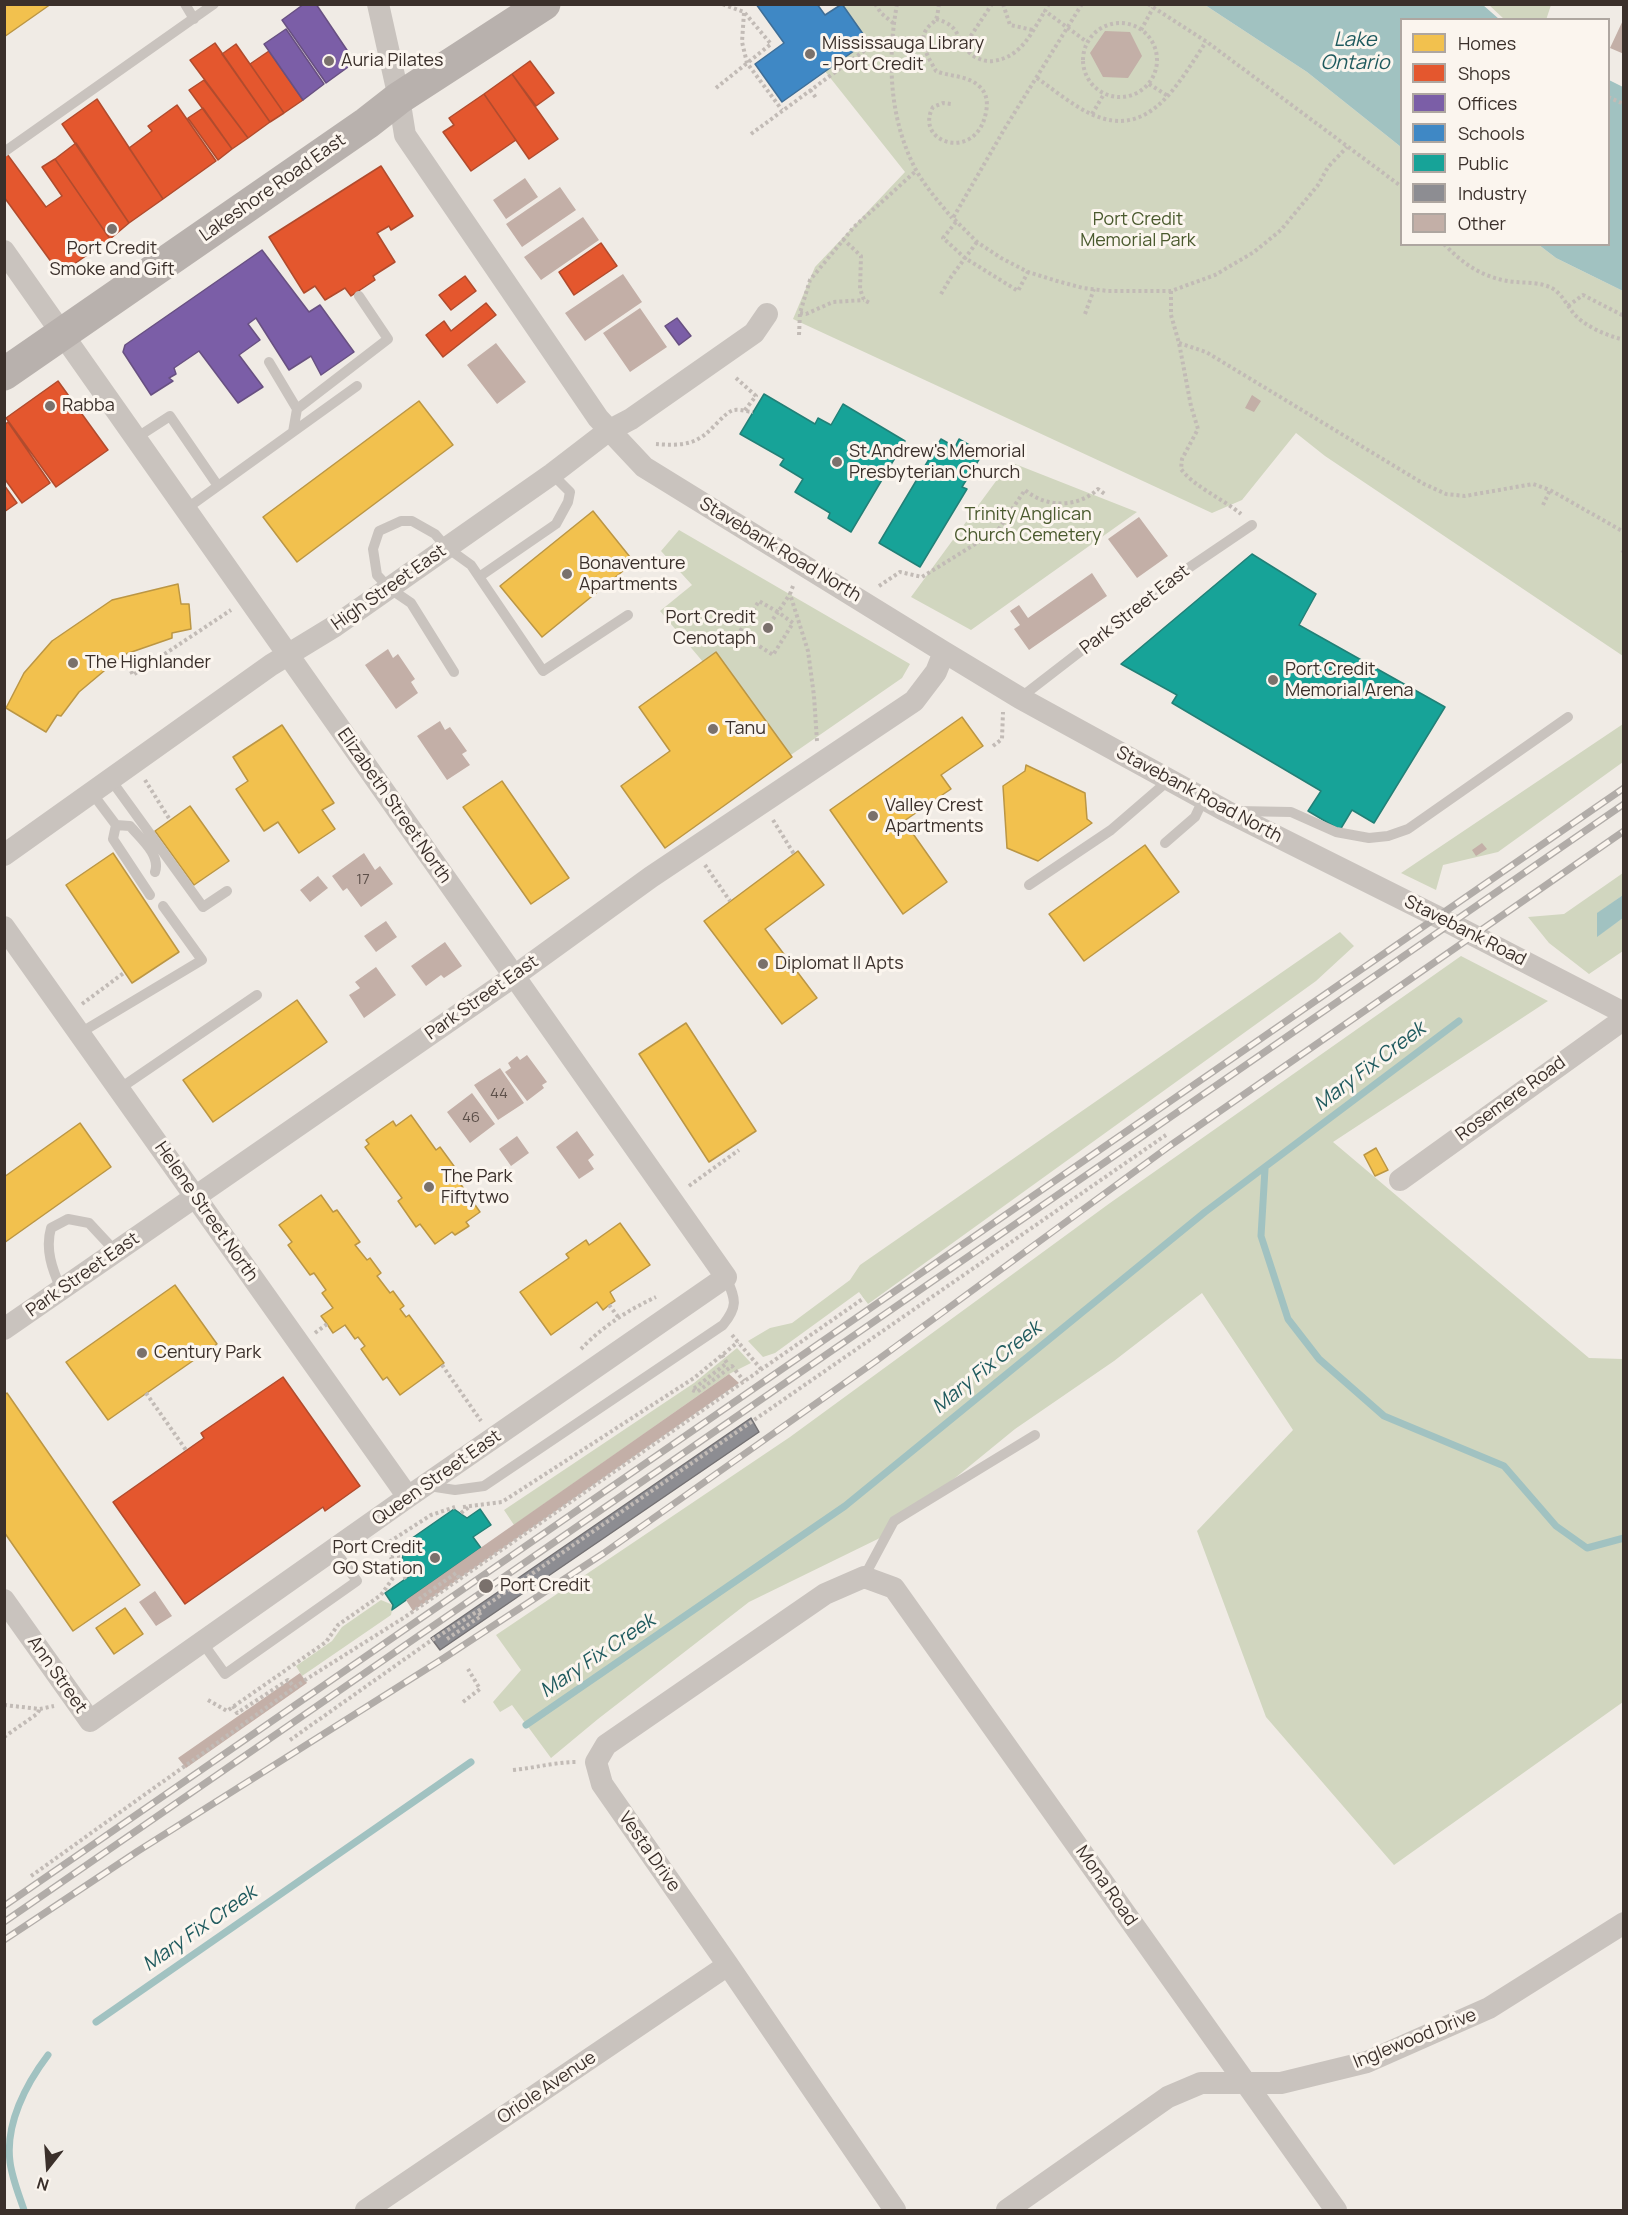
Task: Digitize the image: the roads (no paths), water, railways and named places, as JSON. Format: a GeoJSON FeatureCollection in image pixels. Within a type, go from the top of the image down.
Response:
{"type":"FeatureCollection","features":[{"type":"Feature","properties":{"kind":"main road","name":"Lakeshore Road East"},"geometry":{"type":"LineString","coordinates":[[4,374],[367,123],[399,98],[544,4]]}},
{"type":"Feature","properties":{"kind":"street","name":"Stavebank Road North"},"geometry":{"type":"LineString","coordinates":[[378,4],[405,135],[608,431],[644,467],[944,652],[1012,704],[1169,780],[1306,851]]}},
{"type":"Feature","properties":{"kind":"street","name":"Elizabeth Street North"},"geometry":{"type":"LineString","coordinates":[[4,251],[726,1277]]}},
{"type":"Feature","properties":{"kind":"street","name":"High Street East"},"geometry":{"type":"LineString","coordinates":[[4,855],[271,665],[389,588],[552,474],[608,431],[631,419],[754,333],[767,314]]}},
{"type":"Feature","properties":{"kind":"street","name":"Park Street East"},"geometry":{"type":"LineString","coordinates":[[4,1329],[513,977],[651,877],[914,701],[936,672],[944,652]]}},
{"type":"Feature","properties":{"kind":"street","name":"Stavebank Road"},"geometry":{"type":"LineString","coordinates":[[1306,851],[1623,1013]]}},
{"type":"Feature","properties":{"kind":"street","name":"Helene Street North"},"geometry":{"type":"LineString","coordinates":[[4,927],[196,1198],[417,1491]]}},
{"type":"Feature","properties":{"kind":"street","name":"Rosemere Road"},"geometry":{"type":"LineString","coordinates":[[1400,1180],[1623,1019]]}},
{"type":"Feature","properties":{"kind":"street","name":"Queen Street East"},"geometry":{"type":"LineString","coordinates":[[90,1721],[726,1277]]}},
{"type":"Feature","properties":{"kind":"street","name":"Vesta Drive"},"geometry":{"type":"LineString","coordinates":[[864,1577],[825,1594],[606,1745],[596,1762],[602,1784],[895,2211]]}},
{"type":"Feature","properties":{"kind":"street","name":"Mona Road"},"geometry":{"type":"LineString","coordinates":[[864,1577],[894,1588],[1336,2211]]}},
{"type":"Feature","properties":{"kind":"street","name":"Ann Street"},"geometry":{"type":"LineString","coordinates":[[4,1600],[90,1721]]}},
{"type":"Feature","properties":{"kind":"street","name":"Inglewood Drive"},"geometry":{"type":"LineString","coordinates":[[1007,2211],[1168,2097],[1202,2083],[1245,2081],[1281,2083],[1367,2062],[1489,2008],[1623,1923]]}},
{"type":"Feature","properties":{"kind":"street","name":"Oriole Avenue"},"geometry":{"type":"LineString","coordinates":[[366,2211],[728,1965]]}},
{"type":"Feature","properties":{"kind":"lane"},"geometry":{"type":"LineString","coordinates":[[185,4],[194,19]]}},
{"type":"Feature","properties":{"kind":"lane"},"geometry":{"type":"LineString","coordinates":[[4,152],[214,4]]}},
{"type":"Feature","properties":{"kind":"lane"},"geometry":{"type":"LineString","coordinates":[[297,409],[388,339],[359,296]]}},
{"type":"Feature","properties":{"kind":"lane"},"geometry":{"type":"LineString","coordinates":[[269,362],[297,409],[293,432]]}},
{"type":"Feature","properties":{"kind":"lane"},"geometry":{"type":"LineString","coordinates":[[186,509],[357,386]]}},
{"type":"Feature","properties":{"kind":"lane"},"geometry":{"type":"LineString","coordinates":[[136,438],[170,416],[218,486]]}},
{"type":"Feature","properties":{"kind":"lane"},"geometry":{"type":"LineString","coordinates":[[479,577],[556,524],[568,502],[570,492],[552,474]]}},
{"type":"Feature","properties":{"kind":"lane"},"geometry":{"type":"LineString","coordinates":[[454,672],[411,603],[389,588],[377,575],[373,549],[379,531],[401,521],[412,521],[435,534],[446,548],[471,565],[543,670],[628,615]]}},
{"type":"Feature","properties":{"kind":"lane","name":"Park Street East"},"geometry":{"type":"LineString","coordinates":[[1012,704],[1187,569],[1251,526]]}},
{"type":"Feature","properties":{"kind":"lane"},"geometry":{"type":"LineString","coordinates":[[1226,811],[1291,812],[1336,832],[1369,838],[1388,836],[1408,829],[1568,717]]}},
{"type":"Feature","properties":{"kind":"lane"},"geometry":{"type":"LineString","coordinates":[[111,780],[203,908],[227,891]]}},
{"type":"Feature","properties":{"kind":"lane"},"geometry":{"type":"LineString","coordinates":[[1029,885],[1111,830],[1169,780]]}},
{"type":"Feature","properties":{"kind":"lane"},"geometry":{"type":"LineString","coordinates":[[92,793],[116,825],[113,839],[150,895]]}},
{"type":"Feature","properties":{"kind":"lane"},"geometry":{"type":"LineString","coordinates":[[1165,843],[1195,817],[1204,798]]}},
{"type":"Feature","properties":{"kind":"lane"},"geometry":{"type":"LineString","coordinates":[[116,825],[130,826],[155,857],[157,865],[155,872]]}},
{"type":"Feature","properties":{"kind":"lane"},"geometry":{"type":"LineString","coordinates":[[80,1033],[202,960],[163,906]]}},
{"type":"Feature","properties":{"kind":"lane"},"geometry":{"type":"LineString","coordinates":[[119,1089],[257,995]]}},
{"type":"Feature","properties":{"kind":"lane"},"geometry":{"type":"LineString","coordinates":[[61,1289],[48,1249],[51,1228],[68,1219],[90,1223],[116,1252]]}},
{"type":"Feature","properties":{"kind":"lane"},"geometry":{"type":"LineString","coordinates":[[417,1491],[455,1490],[484,1485],[723,1325],[732,1314],[735,1301],[726,1277]]}},
{"type":"Feature","properties":{"kind":"lane"},"geometry":{"type":"LineString","coordinates":[[864,1577],[894,1521],[1035,1435]]}},
{"type":"Feature","properties":{"kind":"lane"},"geometry":{"type":"LineString","coordinates":[[202,1642],[225,1674],[357,1581],[334,1549]]}},
{"type":"Feature","properties":{"kind":"water","name":"Lake Ontario"},"geometry":{"type":"Polygon","coordinates":[[[1205,5],[1483,5],[1498,18],[1400,18],[1400,146],[1307,72],[1205,5]]]}},
{"type":"Feature","properties":{"kind":"water"},"geometry":{"type":"Polygon","coordinates":[[[1610,80],[1623,87],[1623,291],[1556,258],[1540,246],[1610,246],[1610,80]]]}},
{"type":"Feature","properties":{"kind":"water"},"geometry":{"type":"Polygon","coordinates":[[[1623,895],[1623,918],[1597,937],[1597,913],[1623,895]]]}},
{"type":"Feature","properties":{"kind":"waterway","name":"Mary Fix Creek"},"geometry":{"type":"LineString","coordinates":[[526,1725],[845,1506],[1205,1212],[1459,1021]]}},
{"type":"Feature","properties":{"kind":"waterway"},"geometry":{"type":"LineString","coordinates":[[1265,1169],[1261,1236],[1288,1319],[1319,1359],[1384,1416],[1504,1466],[1556,1526],[1587,1548],[1624,1538]]}},
{"type":"Feature","properties":{"kind":"waterway","name":"Mary Fix Creek"},"geometry":{"type":"LineString","coordinates":[[96,2022],[471,1762]]}},
{"type":"Feature","properties":{"kind":"waterway","name":"Mary Fix Creek"},"geometry":{"type":"LineString","coordinates":[[24,2210],[11,2168],[9,2148],[11,2133],[25,2092],[48,2055]]}},
{"type":"Feature","properties":{"kind":"railway"},"geometry":{"type":"LineString","coordinates":[[4,1906],[1624,788]]}},
{"type":"Feature","properties":{"kind":"railway"},"geometry":{"type":"LineString","coordinates":[[4,1922],[1624,804]]}},
{"type":"Feature","properties":{"kind":"railway"},"geometry":{"type":"LineString","coordinates":[[4,1940],[138,1851],[444,1658],[604,1553],[876,1361],[1171,1145],[1624,831]]}},
{"type":"Feature","properties":{"kind":"place","name":"Mississauga Library - Port Credit"},"geometry":{"type":"Point","coordinates":[810,54]}},
{"type":"Feature","properties":{"kind":"place","name":"Auria Pilates"},"geometry":{"type":"Point","coordinates":[329,61]}},
{"type":"Feature","properties":{"kind":"place","name":"Port Credit Smoke and Gift"},"geometry":{"type":"Point","coordinates":[112,229]}},
{"type":"Feature","properties":{"kind":"place","name":"Rabba"},"geometry":{"type":"Point","coordinates":[50,406]}},
{"type":"Feature","properties":{"kind":"place","name":"St Andrew's Memorial Presbyterian Church"},"geometry":{"type":"Point","coordinates":[837,462]}},
{"type":"Feature","properties":{"kind":"place","name":"Bonaventure Apartments"},"geometry":{"type":"Point","coordinates":[567,574]}},
{"type":"Feature","properties":{"kind":"place","name":"Port Credit Cenotaph"},"geometry":{"type":"Point","coordinates":[768,628]}},
{"type":"Feature","properties":{"kind":"place","name":"The Highlander"},"geometry":{"type":"Point","coordinates":[73,663]}},
{"type":"Feature","properties":{"kind":"place","name":"Port Credit Memorial Arena"},"geometry":{"type":"Point","coordinates":[1273,680]}},
{"type":"Feature","properties":{"kind":"place","name":"Tanu"},"geometry":{"type":"Point","coordinates":[713,729]}},
{"type":"Feature","properties":{"kind":"place","name":"Valley Crest Apartments"},"geometry":{"type":"Point","coordinates":[873,816]}},
{"type":"Feature","properties":{"kind":"place","name":"Diplomat II Apts"},"geometry":{"type":"Point","coordinates":[763,964]}},
{"type":"Feature","properties":{"kind":"place","name":"The Park Fiftytwo"},"geometry":{"type":"Point","coordinates":[429,1187]}},
{"type":"Feature","properties":{"kind":"place","name":"Century Park"},"geometry":{"type":"Point","coordinates":[142,1353]}},
{"type":"Feature","properties":{"kind":"place","name":"Port Credit GO Station"},"geometry":{"type":"Point","coordinates":[435,1558]}},
{"type":"Feature","properties":{"kind":"place","name":"Port Credit"},"geometry":{"type":"Point","coordinates":[486,1586]}},
{"type":"Feature","properties":{"kind":"park label","name":"Port Credit Memorial Park"},"geometry":{"type":"Point","coordinates":[1138,230]}},
{"type":"Feature","properties":{"kind":"park label","name":"Trinity Anglican Church Cemetery"},"geometry":{"type":"Point","coordinates":[1028,525]}}]}
